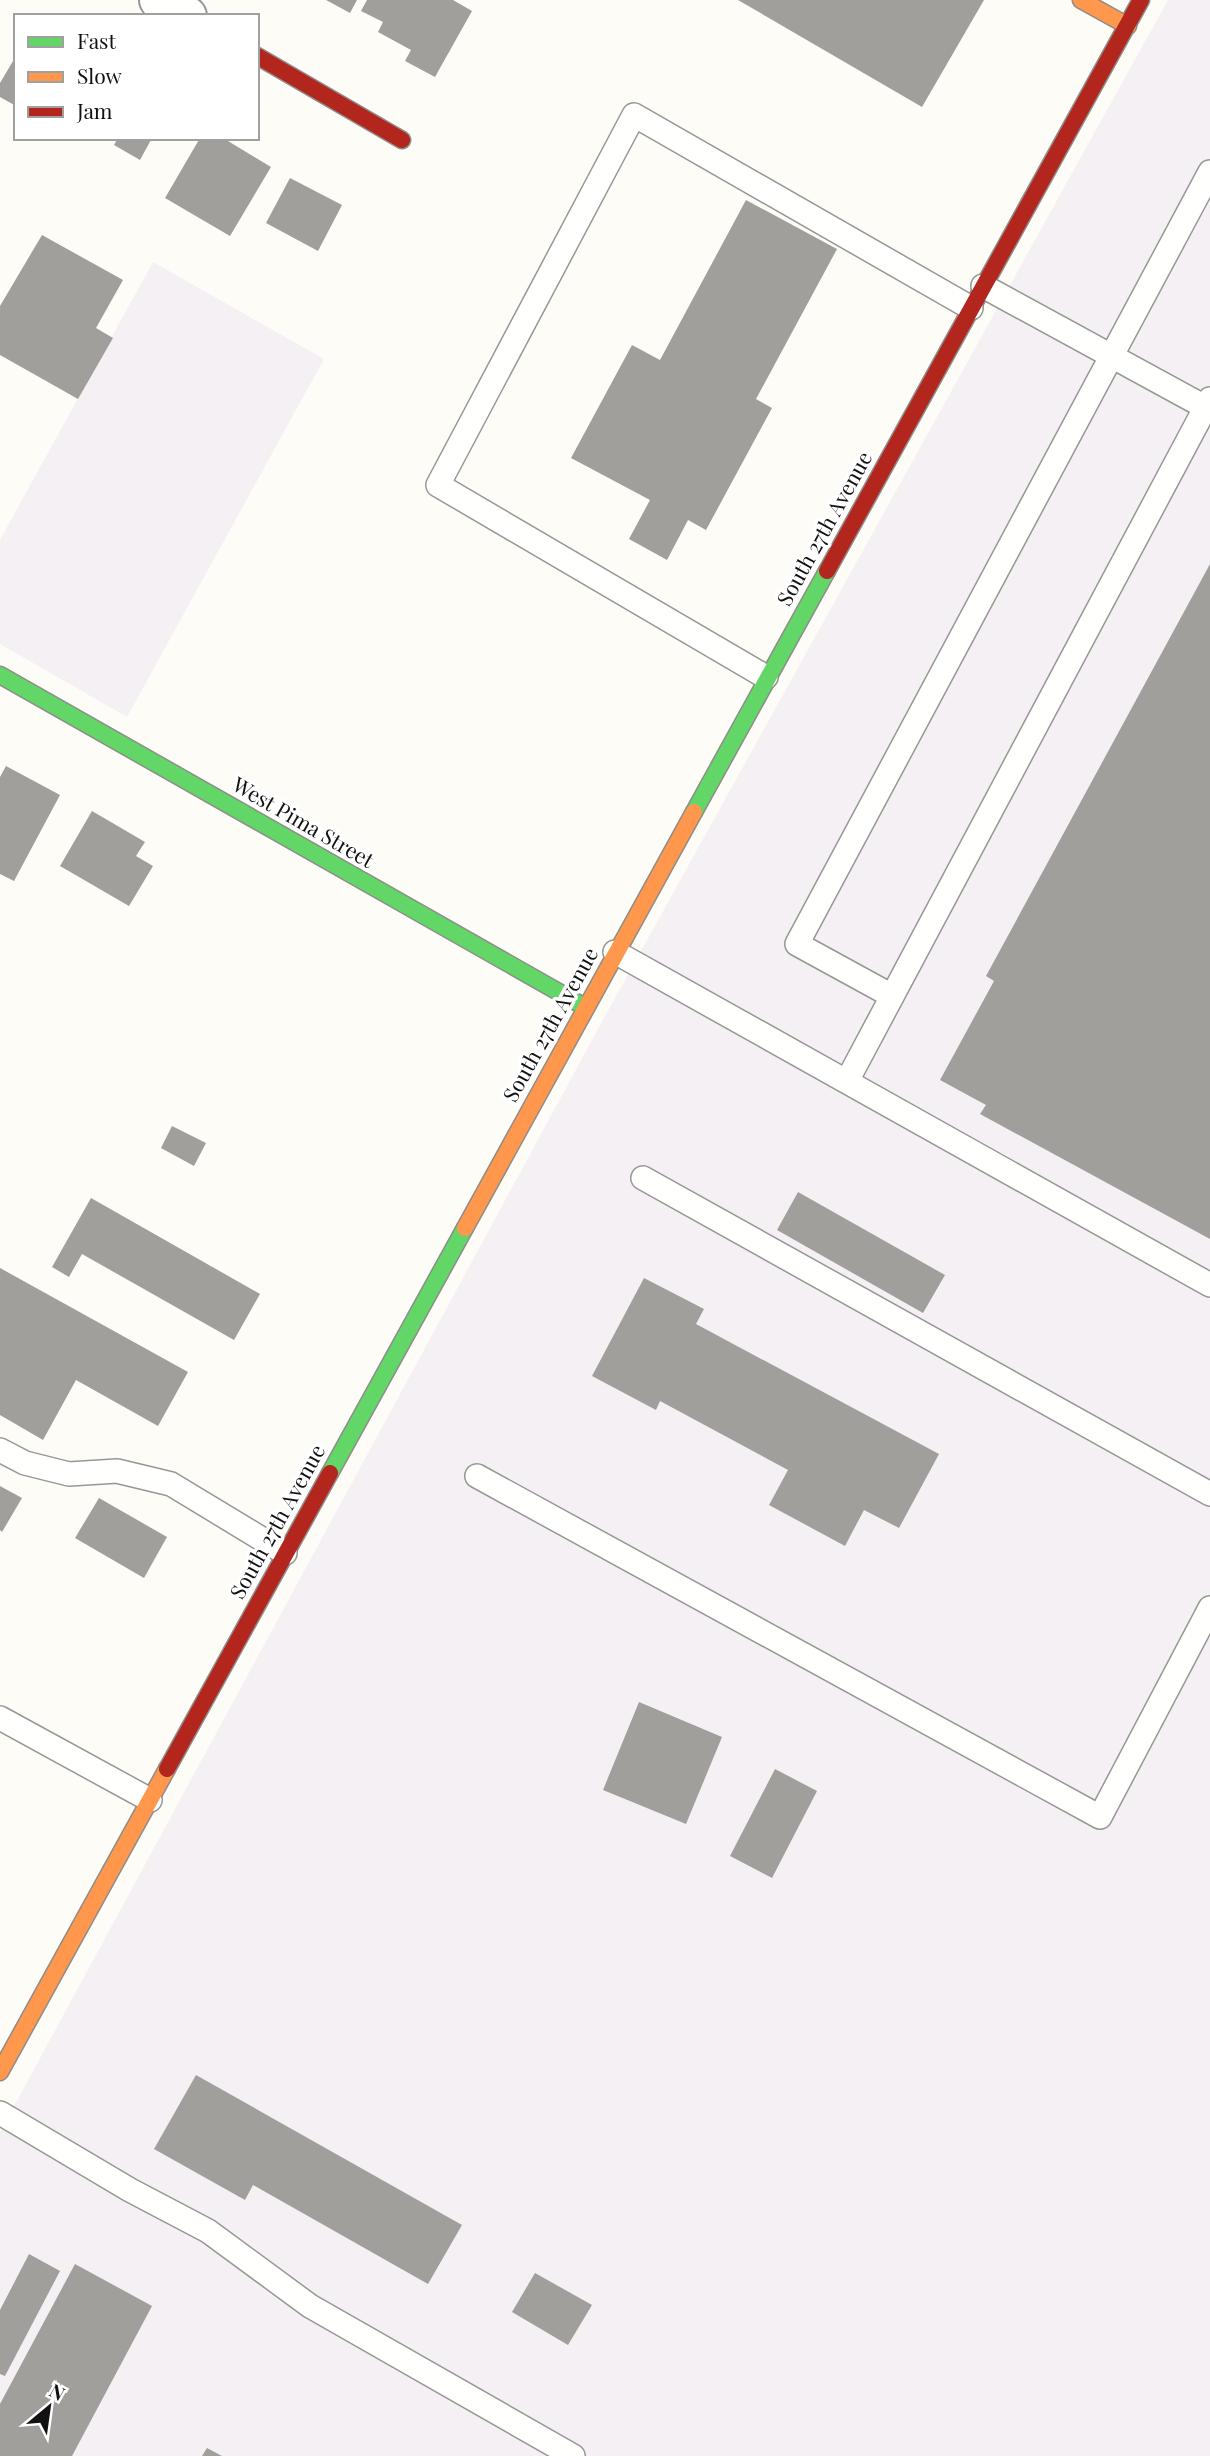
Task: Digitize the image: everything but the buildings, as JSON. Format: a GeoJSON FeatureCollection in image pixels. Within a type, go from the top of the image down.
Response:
{"type":"FeatureCollection","features":[{"type":"Feature","properties":{"kind":"main road"},"geometry":{"type":"LineString","coordinates":[[1082,0],[1128,26]]}},
{"type":"Feature","properties":{"kind":"main road","name":"South 27th Avenue"},"geometry":{"type":"LineString","coordinates":[[0,2071],[1141,0]]}},
{"type":"Feature","properties":{"kind":"main road"},"geometry":{"type":"LineString","coordinates":[[259,58],[402,140]]}},
{"type":"Feature","properties":{"kind":"main road","name":"West Pima Street"},"geometry":{"type":"LineString","coordinates":[[0,676],[585,1007]]}},
{"type":"Feature","properties":{"kind":"street"},"geometry":{"type":"LineString","coordinates":[[159,0],[184,14]]}},
{"type":"Feature","properties":{"kind":"lane"},"geometry":{"type":"LineString","coordinates":[[766,677],[438,485],[634,115],[971,308]]}},
{"type":"Feature","properties":{"kind":"lane"},"geometry":{"type":"LineString","coordinates":[[892,996],[797,944],[1210,172]]}},
{"type":"Feature","properties":{"kind":"lane"},"geometry":{"type":"LineString","coordinates":[[847,1081],[1208,403],[983,286]]}},
{"type":"Feature","properties":{"kind":"lane"},"geometry":{"type":"LineString","coordinates":[[615,952],[1210,1285]]}},
{"type":"Feature","properties":{"kind":"lane"},"geometry":{"type":"LineString","coordinates":[[643,1178],[1210,1494]]}},
{"type":"Feature","properties":{"kind":"lane"},"geometry":{"type":"LineString","coordinates":[[0,1450],[25,1463],[69,1475],[117,1471],[171,1484],[285,1553]]}},
{"type":"Feature","properties":{"kind":"lane"},"geometry":{"type":"LineString","coordinates":[[477,1476],[1100,1817],[1210,1608]]}},
{"type":"Feature","properties":{"kind":"lane"},"geometry":{"type":"LineString","coordinates":[[0,1718],[150,1801]]}},
{"type":"Feature","properties":{"kind":"lane"},"geometry":{"type":"LineString","coordinates":[[0,2113],[130,2190],[208,2231],[310,2306],[573,2456]]}},
{"type":"Feature","properties":{"kind":"shaded area"},"geometry":{"type":"Polygon","coordinates":[[[1168,0],[1210,0],[1210,2456],[0,2456],[0,2132],[605,1016],[1168,0]]]}},
{"type":"Feature","properties":{"kind":"shaded area"},"geometry":{"type":"Polygon","coordinates":[[[153,262],[324,359],[127,717],[0,644],[0,540],[153,262]]]}},
{"type":"Feature","properties":{"kind":"traffic: fast"},"geometry":{"type":"LineString","coordinates":[[694,812],[827,571]]}},
{"type":"Feature","properties":{"kind":"traffic: fast"},"geometry":{"type":"LineString","coordinates":[[0,675],[585,1007]]}},
{"type":"Feature","properties":{"kind":"traffic: fast"},"geometry":{"type":"LineString","coordinates":[[330,1473],[465,1228]]}},
{"type":"Feature","properties":{"kind":"traffic: slow"},"geometry":{"type":"LineString","coordinates":[[1081,0],[1128,26]]}},
{"type":"Feature","properties":{"kind":"traffic: slow"},"geometry":{"type":"LineString","coordinates":[[465,1228],[694,812]]}},
{"type":"Feature","properties":{"kind":"traffic: slow"},"geometry":{"type":"LineString","coordinates":[[0,2072],[167,1769]]}},
{"type":"Feature","properties":{"kind":"traffic: jam"},"geometry":{"type":"LineString","coordinates":[[827,571],[1141,0]]}},
{"type":"Feature","properties":{"kind":"traffic: jam"},"geometry":{"type":"LineString","coordinates":[[259,57],[402,140]]}},
{"type":"Feature","properties":{"kind":"traffic: jam"},"geometry":{"type":"LineString","coordinates":[[167,1769],[330,1473]]}}]}
